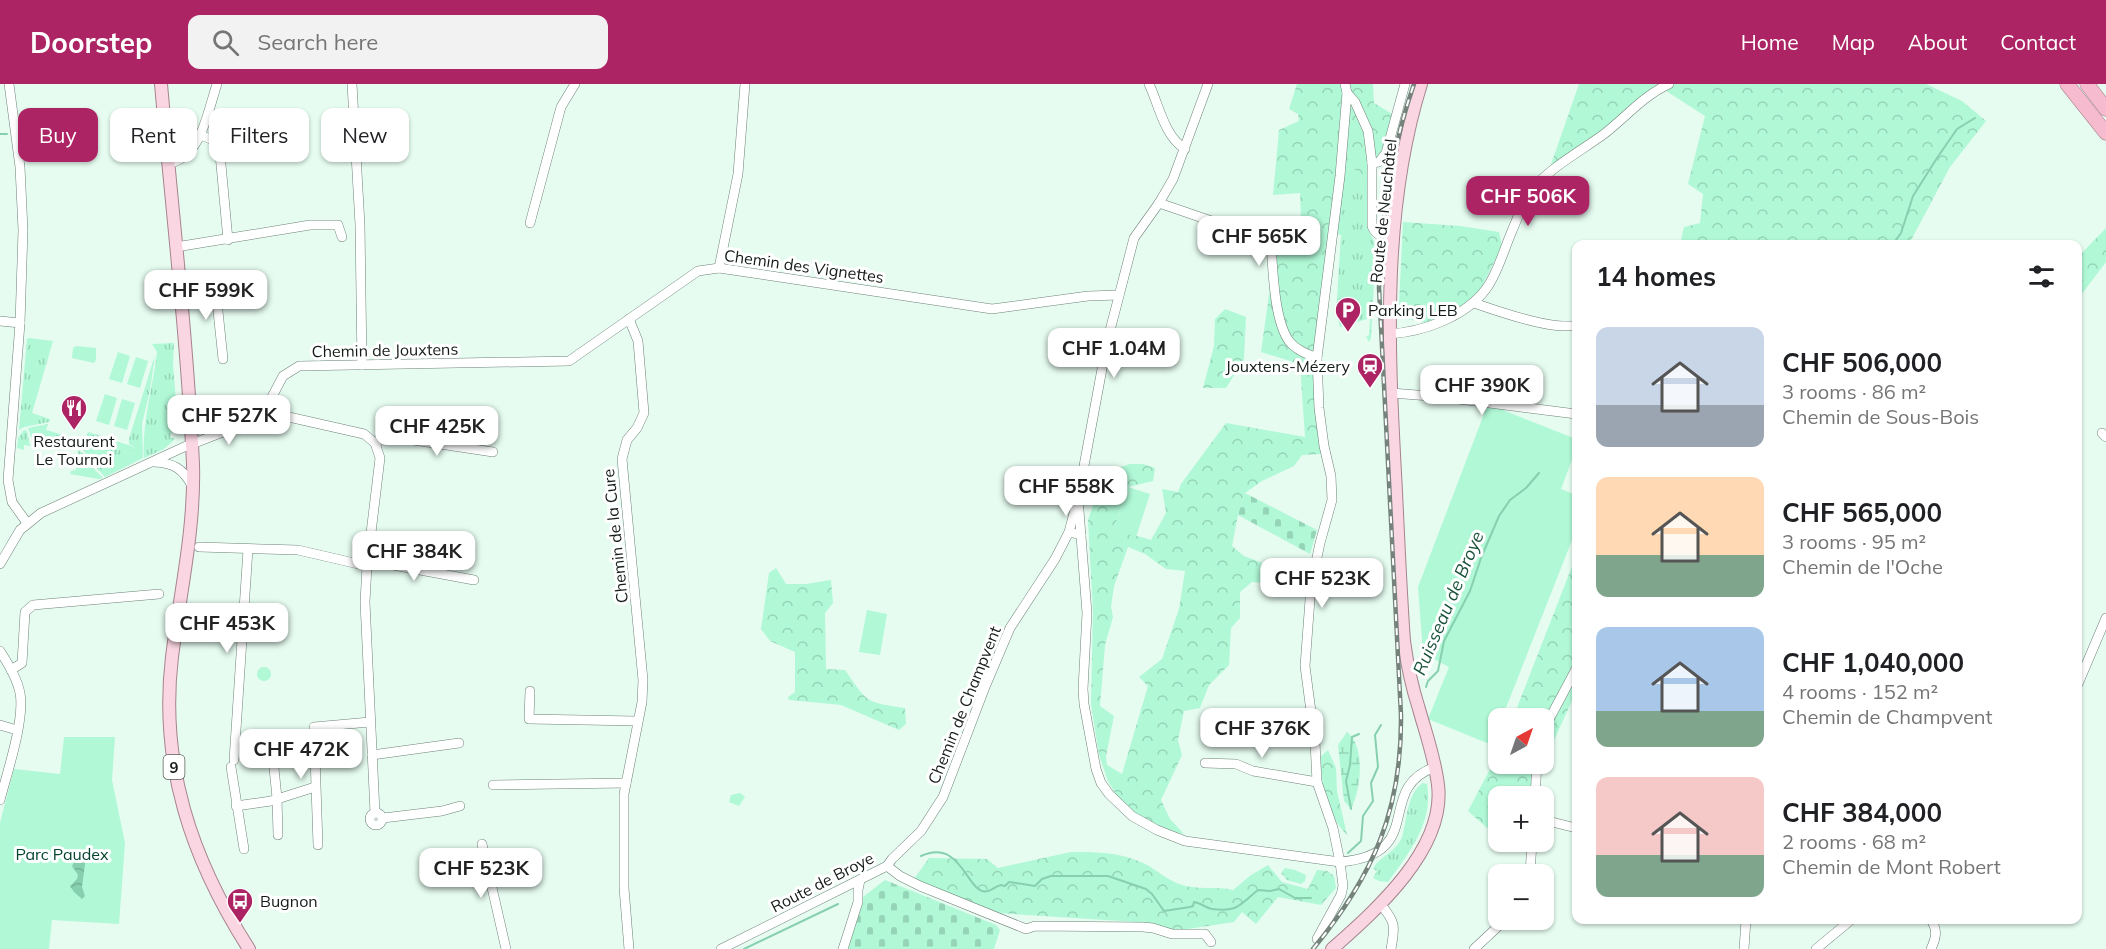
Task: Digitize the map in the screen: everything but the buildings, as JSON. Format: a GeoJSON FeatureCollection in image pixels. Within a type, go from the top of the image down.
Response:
{"type":"FeatureCollection","features":[{"type":"Feature","properties":{"kind":"highway"},"geometry":{"type":"LineString","coordinates":[[2067,84],[2106,133]]}},
{"type":"Feature","properties":{"kind":"highway"},"geometry":{"type":"LineString","coordinates":[[2086,84],[2106,109]]}},
{"type":"Feature","properties":{"kind":"main road","name":"9"},"geometry":{"type":"LineString","coordinates":[[161,84],[180,293],[192,487],[189,546],[171,666],[170,723],[175,772],[185,818],[210,881],[249,949]]}},
{"type":"Feature","properties":{"kind":"main road","name":"Route de Neuchâtel"},"geometry":{"type":"LineString","coordinates":[[1332,949],[1381,905],[1421,851],[1435,821],[1438,794],[1435,767],[1415,696],[1404,642],[1389,334],[1394,240],[1404,145],[1421,84]]}},
{"type":"Feature","properties":{"kind":"street"},"geometry":{"type":"LineString","coordinates":[[9,84],[21,175],[23,230],[20,323],[8,470],[4,492],[27,523]]}},
{"type":"Feature","properties":{"kind":"street"},"geometry":{"type":"LineString","coordinates":[[169,164],[186,155],[199,135],[217,84]]}},
{"type":"Feature","properties":{"kind":"street"},"geometry":{"type":"LineString","coordinates":[[352,84],[360,225],[362,365]]}},
{"type":"Feature","properties":{"kind":"street"},"geometry":{"type":"LineString","coordinates":[[530,223],[561,107],[575,84]]}},
{"type":"Feature","properties":{"kind":"street"},"geometry":{"type":"LineString","coordinates":[[719,268],[738,174],[745,84]]}},
{"type":"Feature","properties":{"kind":"street"},"geometry":{"type":"LineString","coordinates":[[1149,84],[1171,135],[1185,149]]}},
{"type":"Feature","properties":{"kind":"street","name":"Chemin de Champvent"},"geometry":{"type":"LineString","coordinates":[[943,797],[1010,628],[1055,559],[1069,532],[1078,498],[1107,342],[1134,238],[1173,179],[1208,84]]}},
{"type":"Feature","properties":{"kind":"street"},"geometry":{"type":"LineString","coordinates":[[1372,163],[1378,162],[1386,153],[1405,84]]}},
{"type":"Feature","properties":{"kind":"street"},"geometry":{"type":"LineString","coordinates":[[1389,334],[1432,325],[1454,317],[1474,303],[1489,284],[1527,197],[1538,182],[1605,132],[1653,92],[1669,84]]}},
{"type":"Feature","properties":{"kind":"street"},"geometry":{"type":"LineString","coordinates":[[1346,89],[1355,102],[1365,125],[1372,163],[1372,226],[1382,238],[1394,240]]}},
{"type":"Feature","properties":{"kind":"street"},"geometry":{"type":"LineString","coordinates":[[1317,939],[1341,895],[1343,880],[1333,828],[1317,782],[1315,742],[1305,666],[1311,586],[1332,500],[1319,408],[1317,358],[1346,122],[1346,89]]}},
{"type":"Feature","properties":{"kind":"street"},"geometry":{"type":"LineString","coordinates":[[1346,122],[1356,119],[1365,125]]}},
{"type":"Feature","properties":{"kind":"street"},"geometry":{"type":"LineString","coordinates":[[199,135],[212,138],[220,154],[228,240]]}},
{"type":"Feature","properties":{"kind":"street"},"geometry":{"type":"LineString","coordinates":[[1159,203],[1267,240],[1271,244],[1278,314],[1288,340],[1302,352],[1317,358]]}},
{"type":"Feature","properties":{"kind":"street"},"geometry":{"type":"LineString","coordinates":[[176,247],[324,224],[338,225],[342,237]]}},
{"type":"Feature","properties":{"kind":"street","name":"Chemin des Vignettes"},"geometry":{"type":"LineString","coordinates":[[512,363],[569,361],[698,271],[719,268],[992,309],[1088,296],[1119,295]]}},
{"type":"Feature","properties":{"kind":"street"},"geometry":{"type":"LineString","coordinates":[[180,293],[216,292],[223,359]]}},
{"type":"Feature","properties":{"kind":"street"},"geometry":{"type":"LineString","coordinates":[[1474,303],[1553,325],[1572,326]]}},
{"type":"Feature","properties":{"kind":"street","name":"Chemin de la Cure"},"geometry":{"type":"LineString","coordinates":[[629,319],[638,341],[644,401],[644,413],[635,432],[627,440],[622,459],[642,671],[642,702],[626,783],[623,837],[623,879],[629,949]]}},
{"type":"Feature","properties":{"kind":"street"},"geometry":{"type":"LineString","coordinates":[[0,321],[20,323]]}},
{"type":"Feature","properties":{"kind":"street","name":"Chemin de Jouxtens"},"geometry":{"type":"LineString","coordinates":[[265,410],[283,376],[299,366],[512,363]]}},
{"type":"Feature","properties":{"kind":"street"},"geometry":{"type":"LineString","coordinates":[[1391,393],[1443,397],[1572,413]]}},
{"type":"Feature","properties":{"kind":"street"},"geometry":{"type":"LineString","coordinates":[[0,564],[14,539],[27,523],[62,503],[151,462],[191,444],[246,424],[265,410],[364,434],[375,443],[380,458],[367,566],[366,602],[372,755],[379,815],[442,811],[460,806]]}},
{"type":"Feature","properties":{"kind":"street"},"geometry":{"type":"LineString","coordinates":[[375,443],[387,436],[493,452]]}},
{"type":"Feature","properties":{"kind":"street"},"geometry":{"type":"LineString","coordinates":[[151,462],[168,463],[175,466],[186,474],[192,487]]}},
{"type":"Feature","properties":{"kind":"street","name":"Chemin de Champvent"},"geometry":{"type":"LineString","coordinates":[[1078,498],[1087,613],[1084,704],[1096,769],[1101,783],[1132,816],[1157,830],[1185,840],[1340,862],[1366,858],[1386,846],[1395,830],[1407,787],[1416,776],[1435,767]]}},
{"type":"Feature","properties":{"kind":"street"},"geometry":{"type":"LineString","coordinates":[[1069,532],[1081,535]]}},
{"type":"Feature","properties":{"kind":"street"},"geometry":{"type":"LineString","coordinates":[[199,547],[298,550],[367,566]]}},
{"type":"Feature","properties":{"kind":"street"},"geometry":{"type":"LineString","coordinates":[[370,548],[393,565],[474,580]]}},
{"type":"Feature","properties":{"kind":"street"},"geometry":{"type":"LineString","coordinates":[[244,849],[233,764],[248,549]]}},
{"type":"Feature","properties":{"kind":"street"},"geometry":{"type":"LineString","coordinates":[[11,670],[22,663],[25,612],[33,605],[159,594]]}},
{"type":"Feature","properties":{"kind":"street"},"geometry":{"type":"LineString","coordinates":[[2082,675],[2106,618]]}},
{"type":"Feature","properties":{"kind":"street"},"geometry":{"type":"LineString","coordinates":[[0,651],[11,670],[20,694],[17,730],[2,780],[0,800]]}},
{"type":"Feature","properties":{"kind":"street"},"geometry":{"type":"LineString","coordinates":[[1554,710],[1572,676]]}},
{"type":"Feature","properties":{"kind":"street"},"geometry":{"type":"LineString","coordinates":[[530,691],[529,719],[637,721]]}},
{"type":"Feature","properties":{"kind":"street"},"geometry":{"type":"LineString","coordinates":[[318,845],[314,727],[370,722]]}},
{"type":"Feature","properties":{"kind":"street"},"geometry":{"type":"LineString","coordinates":[[0,725],[17,730]]}},
{"type":"Feature","properties":{"kind":"street"},"geometry":{"type":"LineString","coordinates":[[372,755],[459,743]]}},
{"type":"Feature","properties":{"kind":"street"},"geometry":{"type":"LineString","coordinates":[[273,758],[278,835]]}},
{"type":"Feature","properties":{"kind":"street"},"geometry":{"type":"LineString","coordinates":[[1205,763],[1236,764],[1253,771],[1317,782]]}},
{"type":"Feature","properties":{"kind":"street"},"geometry":{"type":"LineString","coordinates":[[493,785],[626,783]]}},
{"type":"Feature","properties":{"kind":"street"},"geometry":{"type":"LineString","coordinates":[[237,806],[315,788]]}},
{"type":"Feature","properties":{"kind":"street","name":"Route de Broye"},"geometry":{"type":"LineString","coordinates":[[721,949],[887,867],[892,859],[921,831],[943,797]]}},
{"type":"Feature","properties":{"kind":"street"},"geometry":{"type":"LineString","coordinates":[[1554,822],[1572,827]]}},
{"type":"Feature","properties":{"kind":"street"},"geometry":{"type":"LineString","coordinates":[[482,843],[506,949]]}},
{"type":"Feature","properties":{"kind":"street"},"geometry":{"type":"LineString","coordinates":[[887,867],[920,886],[1026,928],[1035,926],[1143,927],[1172,934],[1205,934],[1211,942]]}},
{"type":"Feature","properties":{"kind":"street"},"geometry":{"type":"LineString","coordinates":[[843,949],[858,902],[860,880]]}},
{"type":"Feature","properties":{"kind":"street"},"geometry":{"type":"LineString","coordinates":[[844,889],[852,897],[854,911]]}},
{"type":"Feature","properties":{"kind":"street"},"geometry":{"type":"LineString","coordinates":[[1381,905],[1394,922],[1395,930],[1391,949]]}},
{"type":"Feature","properties":{"kind":"street"},"geometry":{"type":"LineString","coordinates":[[1744,949],[1746,924]]}},
{"type":"Feature","properties":{"kind":"street"},"geometry":{"type":"LineString","coordinates":[[1816,949],[1846,924]]}},
{"type":"Feature","properties":{"kind":"street"},"geometry":{"type":"LineString","coordinates":[[1930,949],[1936,938],[1934,924]]}},
{"type":"Feature","properties":{"kind":"street"},"geometry":{"type":"LineString","coordinates":[[1474,949],[1494,930]]}},
{"type":"Feature","properties":{"kind":"green space"},"geometry":{"type":"Polygon","coordinates":[[[1297,84],[1373,84],[1374,103],[1392,114],[1387,146],[1372,163],[1368,197],[1364,197],[1360,171],[1338,168],[1313,360],[1321,454],[1302,455],[1294,466],[1262,481],[1245,493],[1232,546],[1244,556],[1310,581],[1309,586],[1252,582],[1240,592],[1240,618],[1231,628],[1229,665],[1209,685],[1200,708],[1184,711],[1178,740],[1182,755],[1161,800],[1170,819],[1184,834],[1160,829],[1134,815],[1120,801],[1108,781],[1099,755],[1091,704],[1093,611],[1088,520],[1102,480],[1113,470],[1129,464],[1143,464],[1155,468],[1153,481],[1128,487],[1114,529],[1151,540],[1166,513],[1162,489],[1178,492],[1181,484],[1226,423],[1305,437],[1300,364],[1261,352],[1275,252],[1301,217],[1300,193],[1273,195],[1279,130],[1299,121],[1298,114],[1289,109],[1297,84]],[[1128,547],[1114,586],[1111,607],[1113,617],[1105,645],[1100,706],[1114,716],[1106,756],[1107,765],[1122,774],[1148,686],[1139,677],[1162,659],[1179,609],[1185,571],[1166,569],[1145,554],[1128,547]]]}},
{"type":"Feature","properties":{"kind":"green space"},"geometry":{"type":"Polygon","coordinates":[[[1579,84],[1926,84],[1962,101],[1986,121],[1950,167],[1911,240],[1681,240],[1684,227],[1700,223],[1703,194],[1688,184],[1705,116],[1660,87],[1547,176],[1579,84]]]}},
{"type":"Feature","properties":{"kind":"green space"},"geometry":{"type":"Polygon","coordinates":[[[1345,169],[1360,171],[1364,196],[1368,197],[1369,231],[1376,245],[1369,342],[1366,337],[1369,335],[1370,318],[1340,327],[1336,314],[1341,235],[1338,234],[1336,228],[1345,169]]]}},
{"type":"Feature","properties":{"kind":"green space"},"geometry":{"type":"Polygon","coordinates":[[[1403,222],[1460,226],[1499,232],[1502,246],[1478,295],[1458,311],[1425,323],[1403,318],[1404,311],[1399,306],[1403,222]]]}},
{"type":"Feature","properties":{"kind":"green space"},"geometry":{"type":"Polygon","coordinates":[[[2106,228],[2106,262],[2082,294],[2082,253],[2106,228]]]}},
{"type":"Feature","properties":{"kind":"green space"},"geometry":{"type":"Polygon","coordinates":[[[1225,309],[1246,317],[1244,359],[1226,388],[1203,388],[1214,346],[1215,319],[1225,309]]]}},
{"type":"Feature","properties":{"kind":"green space"},"geometry":{"type":"Polygon","coordinates":[[[27,339],[53,341],[32,413],[50,419],[49,422],[19,430],[27,339]]]}},
{"type":"Feature","properties":{"kind":"green space"},"geometry":{"type":"Polygon","coordinates":[[[174,343],[173,364],[178,429],[173,428],[170,437],[175,439],[164,449],[144,458],[146,418],[157,352],[152,344],[174,343]]]}},
{"type":"Feature","properties":{"kind":"green space"},"geometry":{"type":"Polygon","coordinates":[[[76,346],[96,348],[94,363],[72,358],[73,348],[76,346]]]}},
{"type":"Feature","properties":{"kind":"green space"},"geometry":{"type":"Polygon","coordinates":[[[118,352],[130,356],[122,383],[109,379],[118,352]]]}},
{"type":"Feature","properties":{"kind":"green space"},"geometry":{"type":"Polygon","coordinates":[[[155,355],[142,424],[143,458],[105,477],[89,460],[83,449],[76,448],[76,440],[82,442],[87,440],[88,432],[101,436],[99,444],[133,454],[135,447],[129,444],[129,439],[155,355]]]}},
{"type":"Feature","properties":{"kind":"green space"},"geometry":{"type":"Polygon","coordinates":[[[136,357],[148,361],[140,388],[127,384],[136,357]]]}},
{"type":"Feature","properties":{"kind":"green space"},"geometry":{"type":"Polygon","coordinates":[[[105,394],[117,398],[109,425],[96,421],[105,394]]]}},
{"type":"Feature","properties":{"kind":"green space"},"geometry":{"type":"Polygon","coordinates":[[[122,399],[135,403],[127,430],[114,426],[122,399]]]}},
{"type":"Feature","properties":{"kind":"green space"},"geometry":{"type":"Polygon","coordinates":[[[1487,406],[1504,407],[1505,411],[1572,437],[1572,460],[1561,489],[1572,493],[1572,540],[1506,708],[1488,708],[1488,743],[1428,719],[1449,667],[1423,653],[1418,587],[1487,406]]]}},
{"type":"Feature","properties":{"kind":"green space"},"geometry":{"type":"Polygon","coordinates":[[[48,424],[46,430],[74,438],[72,447],[33,443],[28,428],[48,424]]]}},
{"type":"Feature","properties":{"kind":"green space"},"geometry":{"type":"Polygon","coordinates":[[[24,430],[27,431],[30,446],[24,445],[24,450],[17,448],[18,438],[24,430]]]}},
{"type":"Feature","properties":{"kind":"green space"},"geometry":{"type":"Polygon","coordinates":[[[102,437],[135,447],[133,454],[100,444],[102,437]]]}},
{"type":"Feature","properties":{"kind":"green space"},"geometry":{"type":"Polygon","coordinates":[[[78,450],[84,454],[87,462],[103,478],[70,474],[71,471],[76,470],[78,450]]]}},
{"type":"Feature","properties":{"kind":"green space"},"geometry":{"type":"Polygon","coordinates":[[[1128,487],[1150,494],[1136,537],[1114,529],[1128,487]]]}},
{"type":"Feature","properties":{"kind":"green space"},"geometry":{"type":"Polygon","coordinates":[[[1245,493],[1317,530],[1310,554],[1238,515],[1245,493]]]}},
{"type":"Feature","properties":{"kind":"green space"},"geometry":{"type":"Polygon","coordinates":[[[1572,566],[1572,701],[1554,740],[1554,708],[1517,708],[1572,566]]]}},
{"type":"Feature","properties":{"kind":"green space"},"geometry":{"type":"Polygon","coordinates":[[[776,568],[786,584],[831,580],[833,603],[825,613],[826,669],[845,670],[858,689],[875,702],[905,708],[906,724],[899,730],[841,705],[789,700],[788,697],[795,692],[795,652],[770,641],[761,629],[769,573],[776,568]]]}},
{"type":"Feature","properties":{"kind":"green space"},"geometry":{"type":"Polygon","coordinates":[[[867,610],[887,614],[880,655],[859,652],[867,610]]]}},
{"type":"Feature","properties":{"kind":"green space"},"geometry":{"type":"Polygon","coordinates":[[[261,667],[267,667],[271,674],[267,681],[261,681],[257,677],[257,671],[261,667]]]}},
{"type":"Feature","properties":{"kind":"green space"},"geometry":{"type":"Polygon","coordinates":[[[1347,732],[1357,748],[1360,769],[1357,791],[1351,809],[1344,801],[1338,745],[1347,732]]]}},
{"type":"Feature","properties":{"kind":"green space","name":"Parc Paudex"},"geometry":{"type":"Polygon","coordinates":[[[64,737],[115,737],[112,780],[125,843],[119,924],[52,920],[49,949],[0,949],[0,823],[14,769],[60,774],[64,737]]]}},
{"type":"Feature","properties":{"kind":"green space"},"geometry":{"type":"Polygon","coordinates":[[[1328,750],[1336,768],[1337,791],[1347,835],[1334,818],[1326,799],[1320,757],[1328,750]]]}},
{"type":"Feature","properties":{"kind":"green space"},"geometry":{"type":"Polygon","coordinates":[[[1488,773],[1538,774],[1533,786],[1488,786],[1487,828],[1468,811],[1488,773]]]}},
{"type":"Feature","properties":{"kind":"green space"},"geometry":{"type":"Polygon","coordinates":[[[1423,783],[1427,784],[1427,811],[1418,836],[1388,882],[1379,881],[1373,878],[1377,871],[1373,869],[1399,843],[1408,807],[1414,793],[1423,783]]]}},
{"type":"Feature","properties":{"kind":"green space"},"geometry":{"type":"Polygon","coordinates":[[[740,793],[745,797],[739,806],[729,802],[731,795],[740,793]]]}},
{"type":"Feature","properties":{"kind":"green space"},"geometry":{"type":"Polygon","coordinates":[[[1071,852],[1120,855],[1139,861],[1182,885],[1194,887],[1233,890],[1268,865],[1282,882],[1308,889],[1317,870],[1327,871],[1334,876],[1336,888],[1321,905],[1278,897],[1256,924],[1242,912],[1234,922],[1174,931],[1152,923],[998,913],[914,879],[929,858],[987,859],[998,868],[1071,852]]]}},
{"type":"Feature","properties":{"kind":"green space"},"geometry":{"type":"Polygon","coordinates":[[[1285,868],[1306,875],[1305,881],[1301,884],[1287,880],[1281,873],[1285,868]]]}},
{"type":"Feature","properties":{"kind":"green space"},"geometry":{"type":"Polygon","coordinates":[[[885,880],[996,925],[1000,930],[994,949],[848,949],[863,897],[885,880]]]}},
{"type":"Feature","properties":{"kind":"water"},"geometry":{"type":"Polygon","coordinates":[[[80,851],[86,853],[82,887],[85,896],[82,899],[70,886],[77,879],[78,875],[72,866],[80,851]]]}},
{"type":"Feature","properties":{"kind":"waterway"},"geometry":{"type":"LineString","coordinates":[[1896,240],[1901,233],[1913,196],[1937,158],[1957,129],[1975,118]]}},
{"type":"Feature","properties":{"kind":"waterway"},"geometry":{"type":"LineString","coordinates":[[0,134],[7,134]]}},
{"type":"Feature","properties":{"kind":"waterway","name":"Ruisseau de Broye"},"geometry":{"type":"LineString","coordinates":[[1426,687],[1428,681],[1438,671],[1444,641],[1470,591],[1499,516],[1510,500],[1526,488],[1539,473]]}},
{"type":"Feature","properties":{"kind":"waterway","name":"Ruisseau de Broye"},"geometry":{"type":"LineString","coordinates":[[1348,853],[1361,841],[1363,816],[1373,801],[1371,783],[1378,767],[1375,735],[1381,725]]}},
{"type":"Feature","properties":{"kind":"waterway"},"geometry":{"type":"LineString","coordinates":[[1351,809],[1346,781],[1350,765],[1352,737],[1359,734]]}},
{"type":"Feature","properties":{"kind":"waterway","name":"Ruisseau de Broye"},"geometry":{"type":"LineString","coordinates":[[921,856],[935,852],[946,854],[955,860],[975,885],[981,890],[988,891],[1001,885],[1005,886],[1009,882],[1035,886],[1042,879],[1051,876],[1108,876],[1146,889],[1164,911],[1190,907],[1194,902],[1212,909],[1233,908],[1258,890],[1279,889],[1295,898],[1311,898]]}},
{"type":"Feature","properties":{"kind":"waterway","name":"Ruisseau de Broye"},"geometry":{"type":"LineString","coordinates":[[744,949],[838,904]]}},
{"type":"Feature","properties":{"kind":"railway"},"geometry":{"type":"LineString","coordinates":[[1313,949],[1352,895],[1380,841],[1396,782],[1400,750],[1401,715],[1379,288],[1382,236],[1393,159],[1414,84]]}},
{"type":"Feature","properties":{"kind":"place","name":"Parking LEB"},"geometry":{"type":"Point","coordinates":[1348,333]}},
{"type":"Feature","properties":{"kind":"place","name":"Jouxtens-Mézery"},"geometry":{"type":"Point","coordinates":[1370,389]}},
{"type":"Feature","properties":{"kind":"place","name":"Restaurent Le Tournoi"},"geometry":{"type":"Point","coordinates":[74,431]}},
{"type":"Feature","properties":{"kind":"place","name":"Bugnon"},"geometry":{"type":"Point","coordinates":[240,924]}}]}
